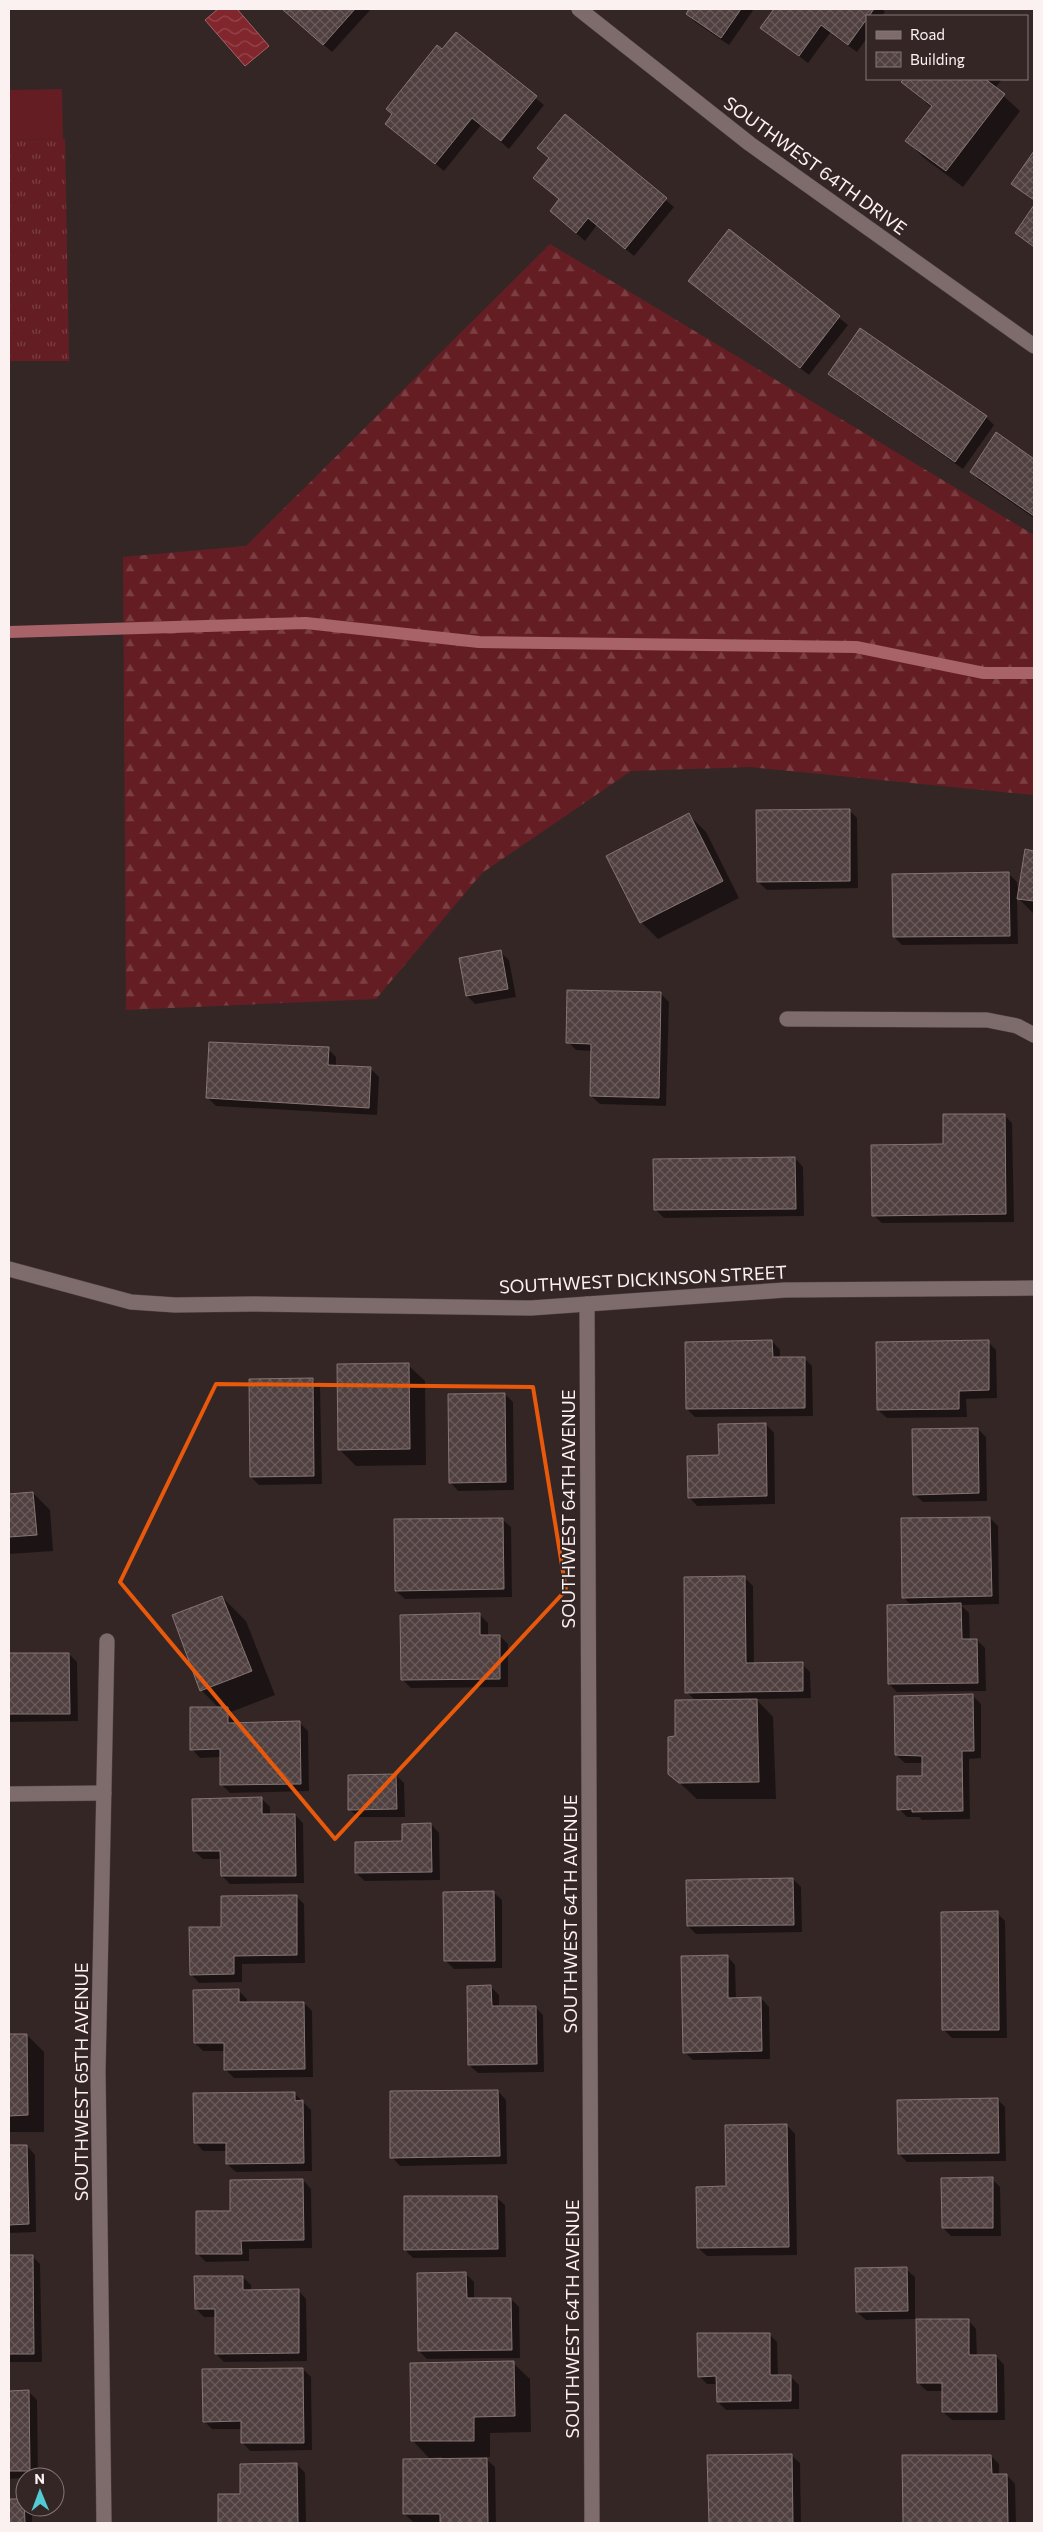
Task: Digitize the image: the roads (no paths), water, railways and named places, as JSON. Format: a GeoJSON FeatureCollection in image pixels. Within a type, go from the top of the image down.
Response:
{"type":"FeatureCollection","features":[{"type":"Feature","properties":{"kind":"street","name":"SOUTHWEST 64TH DRIVE"},"geometry":{"type":"LineString","coordinates":[[579,9],[750,144],[1034,346]]}},
{"type":"Feature","properties":{"kind":"street"},"geometry":{"type":"LineString","coordinates":[[787,1019],[987,1020],[1017,1026],[1034,1035]]}},
{"type":"Feature","properties":{"kind":"street","name":"SOUTHWEST DICKINSON STREET"},"geometry":{"type":"LineString","coordinates":[[9,1269],[131,1302],[175,1305],[254,1304],[531,1308],[785,1290],[1034,1288]]}},
{"type":"Feature","properties":{"kind":"street","name":"SOUTHWEST 64TH AVENUE"},"geometry":{"type":"LineString","coordinates":[[587,1304],[592,2523]]}},
{"type":"Feature","properties":{"kind":"street","name":"SOUTHWEST 65TH AVENUE"},"geometry":{"type":"LineString","coordinates":[[104,2523],[98,2071],[107,1641]]}},
{"type":"Feature","properties":{"kind":"street"},"geometry":{"type":"LineString","coordinates":[[9,1794],[104,1793]]}},
{"type":"Feature","properties":{"kind":"water"},"geometry":{"type":"Polygon","coordinates":[[[218,9],[237,9],[269,46],[245,66],[205,20],[218,9]]]}},
{"type":"Feature","properties":{"kind":"waterway"},"geometry":{"type":"LineString","coordinates":[[9,632],[306,623],[479,642],[856,647],[984,673],[1034,673]]}}]}
